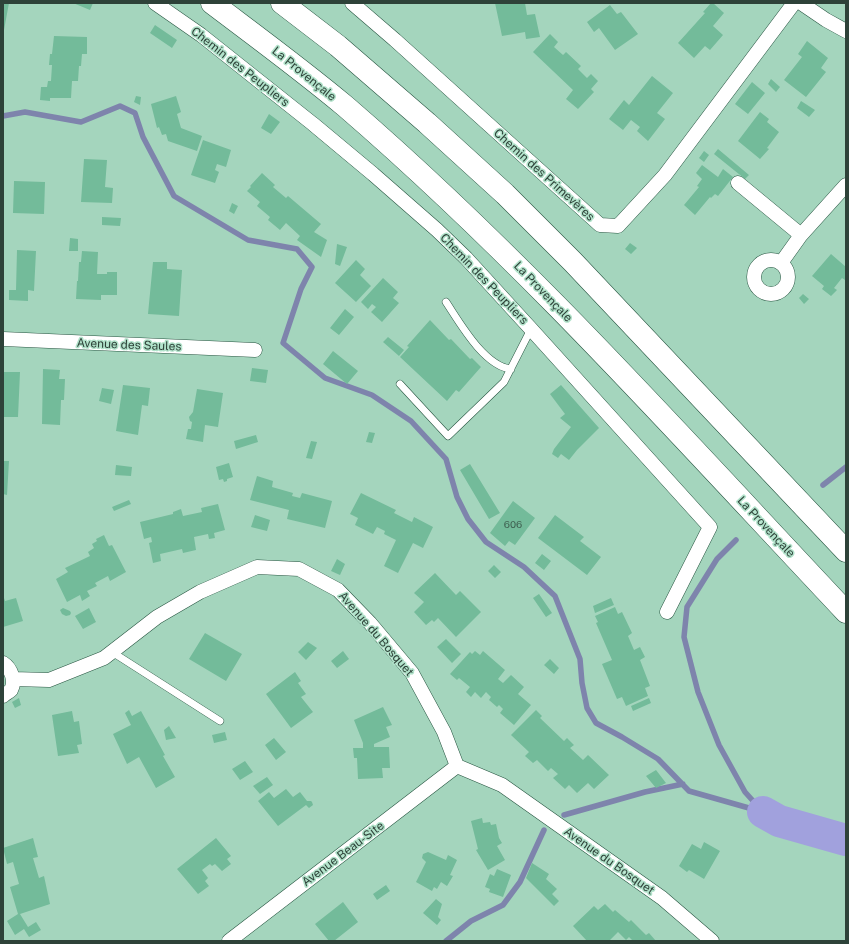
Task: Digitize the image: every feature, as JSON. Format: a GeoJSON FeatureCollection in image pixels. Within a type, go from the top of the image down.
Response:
{"type":"FeatureCollection","features":[{"type":"Feature","properties":{"kind":"highway","name":"La Provençale"},"geometry":{"type":"LineString","coordinates":[[212,3],[344,106],[441,193],[522,270],[846,612]]}},
{"type":"Feature","properties":{"kind":"highway"},"geometry":{"type":"LineString","coordinates":[[282,3],[338,46],[505,194],[573,262],[846,552]]}},
{"type":"Feature","properties":{"kind":"street","name":"Chemin des Peupliers"},"geometry":{"type":"LineString","coordinates":[[154,3],[201,35],[307,119],[374,174],[466,258],[710,527],[667,612]]}},
{"type":"Feature","properties":{"kind":"street","name":"Chemin des Primevères"},"geometry":{"type":"LineString","coordinates":[[352,3],[600,225],[618,226],[664,175],[794,3]]}},
{"type":"Feature","properties":{"kind":"street"},"geometry":{"type":"LineString","coordinates":[[801,3],[826,20],[846,31]]}},
{"type":"Feature","properties":{"kind":"street"},"geometry":{"type":"LineString","coordinates":[[738,183],[801,235]]}},
{"type":"Feature","properties":{"kind":"street"},"geometry":{"type":"LineString","coordinates":[[782,263],[801,235],[846,185]]}},
{"type":"Feature","properties":{"kind":"street","name":"Avenue des Saules"},"geometry":{"type":"LineString","coordinates":[[3,339],[255,350]]}},
{"type":"Feature","properties":{"kind":"street","name":"Avenue du Bosquet"},"geometry":{"type":"LineString","coordinates":[[14,679],[49,680],[104,658],[157,617],[200,592],[257,567],[298,569],[338,590],[370,624],[412,673],[444,732],[457,766],[502,785],[662,898],[712,941]]}},
{"type":"Feature","properties":{"kind":"street"},"geometry":{"type":"LineString","coordinates":[[3,663],[7,666],[14,679],[11,690],[3,696]]}},
{"type":"Feature","properties":{"kind":"street","name":"Avenue Beau-Site"},"geometry":{"type":"LineString","coordinates":[[229,941],[457,766]]}},
{"type":"Feature","properties":{"kind":"lane"},"geometry":{"type":"LineString","coordinates":[[446,302],[482,353],[504,368],[511,369]]}},
{"type":"Feature","properties":{"kind":"lane"},"geometry":{"type":"LineString","coordinates":[[400,384],[448,436],[504,382],[531,329]]}},
{"type":"Feature","properties":{"kind":"lane"},"geometry":{"type":"LineString","coordinates":[[112,652],[220,721]]}},
{"type":"Feature","properties":{"kind":"building"},"geometry":{"type":"Polygon","coordinates":[[[3,3],[9,3],[4,30],[3,30],[3,3]]]}},
{"type":"Feature","properties":{"kind":"building"},"geometry":{"type":"Polygon","coordinates":[[[73,3],[93,3],[90,10],[73,3]]]}},
{"type":"Feature","properties":{"kind":"building"},"geometry":{"type":"Polygon","coordinates":[[[495,3],[525,3],[527,15],[535,14],[540,37],[526,39],[525,32],[502,36],[495,3]]]}},
{"type":"Feature","properties":{"kind":"building"},"geometry":{"type":"Polygon","coordinates":[[[711,3],[713,3],[724,13],[713,26],[723,35],[710,50],[705,46],[694,58],[678,43],[705,13],[703,12],[711,3]]]}},
{"type":"Feature","properties":{"kind":"building"},"geometry":{"type":"Polygon","coordinates":[[[610,5],[617,14],[621,12],[638,34],[615,50],[599,28],[594,32],[587,22],[610,5]]]}},
{"type":"Feature","properties":{"kind":"building"},"geometry":{"type":"Polygon","coordinates":[[[155,25],[177,40],[172,48],[150,33],[155,25]]]}},
{"type":"Feature","properties":{"kind":"building"},"geometry":{"type":"Polygon","coordinates":[[[550,34],[558,42],[554,47],[563,55],[566,52],[581,66],[578,69],[587,78],[591,74],[598,81],[591,89],[594,92],[578,109],[566,99],[573,90],[533,52],[550,34]]]}},
{"type":"Feature","properties":{"kind":"building"},"geometry":{"type":"Polygon","coordinates":[[[54,36],[87,37],[87,54],[82,54],[81,66],[79,66],[78,81],[72,81],[71,98],[50,98],[50,101],[40,100],[41,87],[47,87],[48,81],[51,81],[52,65],[49,65],[54,36]]]}},
{"type":"Feature","properties":{"kind":"building"},"geometry":{"type":"Polygon","coordinates":[[[807,41],[828,58],[821,68],[826,72],[806,97],[784,80],[802,57],[798,54],[807,41]]]}},
{"type":"Feature","properties":{"kind":"building"},"geometry":{"type":"Polygon","coordinates":[[[652,76],[673,93],[657,113],[665,119],[648,141],[637,131],[640,127],[631,120],[623,130],[609,119],[624,100],[629,105],[652,76]]]}},
{"type":"Feature","properties":{"kind":"building"},"geometry":{"type":"Polygon","coordinates":[[[771,79],[780,87],[776,92],[768,84],[771,79]]]}},
{"type":"Feature","properties":{"kind":"building"},"geometry":{"type":"Polygon","coordinates":[[[752,82],[765,93],[748,114],[735,104],[752,82]]]}},
{"type":"Feature","properties":{"kind":"building"},"geometry":{"type":"Polygon","coordinates":[[[136,96],[141,97],[140,105],[134,102],[136,96]]]}},
{"type":"Feature","properties":{"kind":"building"},"geometry":{"type":"Polygon","coordinates":[[[176,96],[181,112],[177,114],[181,128],[202,136],[197,151],[168,141],[166,134],[162,135],[159,127],[157,128],[151,104],[176,96]]]}},
{"type":"Feature","properties":{"kind":"building"},"geometry":{"type":"Polygon","coordinates":[[[801,101],[815,110],[809,117],[797,108],[801,101]]]}},
{"type":"Feature","properties":{"kind":"building"},"geometry":{"type":"Polygon","coordinates":[[[760,112],[769,119],[767,122],[779,132],[767,148],[769,149],[760,159],[738,141],[760,112]]]}},
{"type":"Feature","properties":{"kind":"building"},"geometry":{"type":"Polygon","coordinates":[[[269,114],[280,122],[271,134],[261,128],[269,114]]]}},
{"type":"Feature","properties":{"kind":"building"},"geometry":{"type":"Polygon","coordinates":[[[203,140],[231,150],[226,167],[217,164],[215,170],[219,172],[215,183],[191,175],[203,140]]]}},
{"type":"Feature","properties":{"kind":"building"},"geometry":{"type":"Polygon","coordinates":[[[718,149],[749,175],[745,179],[714,154],[718,149]]]}},
{"type":"Feature","properties":{"kind":"building"},"geometry":{"type":"Polygon","coordinates":[[[704,151],[709,155],[704,162],[699,158],[704,151]]]}},
{"type":"Feature","properties":{"kind":"building"},"geometry":{"type":"Polygon","coordinates":[[[84,159],[107,160],[105,187],[113,188],[112,203],[81,202],[84,159]]]}},
{"type":"Feature","properties":{"kind":"building"},"geometry":{"type":"Polygon","coordinates":[[[702,165],[718,177],[723,169],[733,177],[718,196],[715,194],[711,198],[710,197],[695,215],[684,205],[699,187],[697,186],[702,179],[696,173],[702,165]]]}},
{"type":"Feature","properties":{"kind":"building"},"geometry":{"type":"Polygon","coordinates":[[[262,173],[275,185],[273,187],[286,198],[288,196],[321,224],[314,232],[327,240],[321,257],[297,240],[300,236],[286,223],[280,230],[268,220],[270,217],[257,206],[260,202],[247,191],[262,173]]]}},
{"type":"Feature","properties":{"kind":"building"},"geometry":{"type":"Polygon","coordinates":[[[14,181],[45,182],[44,214],[13,213],[14,181]]]}},
{"type":"Feature","properties":{"kind":"building"},"geometry":{"type":"Polygon","coordinates":[[[232,203],[238,206],[234,214],[229,211],[232,203]]]}},
{"type":"Feature","properties":{"kind":"building"},"geometry":{"type":"Polygon","coordinates":[[[102,217],[121,218],[120,226],[102,225],[102,217]]]}},
{"type":"Feature","properties":{"kind":"building"},"geometry":{"type":"Polygon","coordinates":[[[70,238],[78,239],[78,251],[69,251],[70,238]]]}},
{"type":"Feature","properties":{"kind":"building"},"geometry":{"type":"Polygon","coordinates":[[[630,243],[637,248],[631,254],[625,249],[630,243]]]}},
{"type":"Feature","properties":{"kind":"building"},"geometry":{"type":"Polygon","coordinates":[[[337,244],[347,247],[340,266],[335,264],[337,244]]]}},
{"type":"Feature","properties":{"kind":"building"},"geometry":{"type":"Polygon","coordinates":[[[17,250],[36,251],[34,291],[28,290],[28,301],[9,300],[9,290],[16,290],[17,250]]]}},
{"type":"Feature","properties":{"kind":"building"},"geometry":{"type":"Polygon","coordinates":[[[82,251],[98,252],[97,274],[117,272],[117,295],[101,295],[101,300],[76,299],[79,262],[81,262],[82,251]]]}},
{"type":"Feature","properties":{"kind":"building"},"geometry":{"type":"Polygon","coordinates":[[[831,254],[846,267],[846,279],[845,280],[842,278],[834,288],[837,290],[831,296],[822,289],[824,286],[812,276],[831,254]]]}},
{"type":"Feature","properties":{"kind":"building"},"geometry":{"type":"Polygon","coordinates":[[[356,260],[365,269],[360,275],[371,286],[356,302],[335,283],[356,260]]]}},
{"type":"Feature","properties":{"kind":"building"},"geometry":{"type":"Polygon","coordinates":[[[153,262],[167,262],[167,269],[182,270],[179,316],[148,314],[153,262]]]}},
{"type":"Feature","properties":{"kind":"building"},"geometry":{"type":"Polygon","coordinates":[[[383,278],[398,292],[393,298],[399,303],[382,322],[371,312],[376,307],[372,304],[368,309],[361,302],[383,278]]]}},
{"type":"Feature","properties":{"kind":"building"},"geometry":{"type":"Polygon","coordinates":[[[803,294],[809,299],[804,304],[799,298],[803,294]]]}},
{"type":"Feature","properties":{"kind":"building"},"geometry":{"type":"Polygon","coordinates":[[[345,309],[354,317],[339,335],[330,328],[345,309]]]}},
{"type":"Feature","properties":{"kind":"building"},"geometry":{"type":"Polygon","coordinates":[[[430,320],[449,340],[451,339],[470,359],[472,358],[481,367],[459,392],[456,390],[447,401],[400,357],[409,347],[407,346],[430,320]]]}},
{"type":"Feature","properties":{"kind":"building"},"geometry":{"type":"Polygon","coordinates":[[[388,337],[404,350],[399,356],[383,342],[388,337]]]}},
{"type":"Feature","properties":{"kind":"building"},"geometry":{"type":"Polygon","coordinates":[[[333,351],[358,371],[347,384],[323,364],[333,351]]]}},
{"type":"Feature","properties":{"kind":"building"},"geometry":{"type":"Polygon","coordinates":[[[252,368],[268,370],[266,383],[250,381],[252,368]]]}},
{"type":"Feature","properties":{"kind":"building"},"geometry":{"type":"Polygon","coordinates":[[[43,369],[60,370],[59,379],[65,379],[64,400],[61,400],[60,425],[42,424],[43,369]]]}},
{"type":"Feature","properties":{"kind":"building"},"geometry":{"type":"Polygon","coordinates":[[[3,372],[20,372],[18,417],[3,417],[3,372]]]}},
{"type":"Feature","properties":{"kind":"building"},"geometry":{"type":"Polygon","coordinates":[[[123,385],[150,388],[148,406],[142,405],[138,435],[116,431],[123,385]]]}},
{"type":"Feature","properties":{"kind":"building"},"geometry":{"type":"Polygon","coordinates":[[[561,385],[599,428],[569,460],[561,454],[558,458],[552,454],[554,449],[571,427],[560,418],[565,414],[550,394],[561,385]]]}},
{"type":"Feature","properties":{"kind":"building"},"geometry":{"type":"Polygon","coordinates":[[[102,388],[114,390],[111,404],[99,401],[102,388]]]}},
{"type":"Feature","properties":{"kind":"building"},"geometry":{"type":"Polygon","coordinates":[[[197,389],[223,393],[218,427],[205,425],[203,442],[186,439],[188,429],[191,429],[192,422],[190,421],[189,417],[193,412],[197,389]]]}},
{"type":"Feature","properties":{"kind":"building"},"geometry":{"type":"Polygon","coordinates":[[[369,432],[375,433],[372,443],[366,442],[369,432]]]}},
{"type":"Feature","properties":{"kind":"building"},"geometry":{"type":"Polygon","coordinates":[[[256,435],[258,442],[236,449],[234,441],[256,435]]]}},
{"type":"Feature","properties":{"kind":"building"},"geometry":{"type":"Polygon","coordinates":[[[311,441],[317,442],[312,459],[306,458],[311,441]]]}},
{"type":"Feature","properties":{"kind":"building"},"geometry":{"type":"Polygon","coordinates":[[[3,461],[9,461],[7,495],[3,494],[3,461]]]}},
{"type":"Feature","properties":{"kind":"building"},"geometry":{"type":"Polygon","coordinates":[[[229,463],[233,477],[224,482],[223,479],[219,480],[216,467],[229,463]]]}},
{"type":"Feature","properties":{"kind":"building"},"geometry":{"type":"Polygon","coordinates":[[[470,464],[500,513],[489,519],[460,470],[470,464]]]}},
{"type":"Feature","properties":{"kind":"building"},"geometry":{"type":"Polygon","coordinates":[[[116,465],[132,467],[131,476],[115,475],[116,465]]]}},
{"type":"Feature","properties":{"kind":"building"},"geometry":{"type":"Polygon","coordinates":[[[257,476],[273,481],[272,487],[293,493],[292,496],[300,498],[302,493],[332,501],[325,528],[287,519],[289,510],[250,500],[257,476]]]}},
{"type":"Feature","properties":{"kind":"building"},"geometry":{"type":"Polygon","coordinates":[[[361,493],[396,510],[394,513],[412,522],[414,517],[433,527],[423,548],[413,543],[398,573],[384,566],[396,540],[384,534],[385,531],[377,527],[373,534],[355,525],[358,518],[350,514],[361,493]]]}},
{"type":"Feature","properties":{"kind":"building"},"geometry":{"type":"Polygon","coordinates":[[[129,500],[131,504],[114,511],[112,507],[129,500]]]}},
{"type":"Feature","properties":{"kind":"building"},"geometry":{"type":"Polygon","coordinates":[[[513,501],[535,518],[515,545],[509,541],[505,546],[490,533],[513,501]]]}},
{"type":"Feature","properties":{"kind":"building"},"geometry":{"type":"Polygon","coordinates":[[[218,504],[225,530],[214,533],[215,538],[209,539],[208,534],[194,537],[196,550],[183,553],[182,549],[160,554],[161,561],[153,563],[149,543],[152,542],[151,537],[144,539],[140,522],[173,514],[173,512],[181,509],[183,516],[202,512],[201,508],[218,504]]]}},
{"type":"Feature","properties":{"kind":"building"},"geometry":{"type":"Polygon","coordinates":[[[255,515],[270,520],[267,531],[251,527],[255,515]]]}},
{"type":"Feature","properties":{"kind":"building"},"geometry":{"type":"Polygon","coordinates":[[[555,515],[584,537],[580,541],[601,557],[587,575],[538,538],[555,515]]]}},
{"type":"Feature","properties":{"kind":"building"},"geometry":{"type":"Polygon","coordinates":[[[104,535],[109,546],[112,545],[126,572],[110,581],[108,576],[95,583],[97,586],[87,591],[90,596],[82,601],[80,595],[67,602],[56,579],[68,572],[65,568],[90,556],[88,552],[94,548],[92,544],[97,541],[96,539],[104,535]]]}},
{"type":"Feature","properties":{"kind":"building"},"geometry":{"type":"Polygon","coordinates":[[[542,554],[551,561],[544,570],[535,563],[542,554]]]}},
{"type":"Feature","properties":{"kind":"building"},"geometry":{"type":"Polygon","coordinates":[[[337,559],[345,564],[340,575],[331,571],[337,559]]]}},
{"type":"Feature","properties":{"kind":"building"},"geometry":{"type":"Polygon","coordinates":[[[494,565],[501,572],[495,578],[488,571],[494,565]]]}},
{"type":"Feature","properties":{"kind":"building"},"geometry":{"type":"Polygon","coordinates":[[[435,573],[456,595],[460,591],[481,612],[456,637],[438,618],[434,622],[432,620],[426,625],[414,612],[424,602],[414,593],[435,573]]]}},
{"type":"Feature","properties":{"kind":"building"},"geometry":{"type":"Polygon","coordinates":[[[539,594],[552,613],[546,617],[533,598],[539,594]]]}},
{"type":"Feature","properties":{"kind":"building"},"geometry":{"type":"Polygon","coordinates":[[[3,595],[5,601],[16,598],[23,621],[3,627],[3,595]]]}},
{"type":"Feature","properties":{"kind":"building"},"geometry":{"type":"Polygon","coordinates":[[[611,598],[614,605],[595,613],[593,606],[611,598]]]}},
{"type":"Feature","properties":{"kind":"building"},"geometry":{"type":"Polygon","coordinates":[[[615,607],[618,614],[622,612],[632,633],[628,636],[634,650],[640,647],[645,657],[640,660],[650,686],[645,688],[648,696],[626,706],[622,697],[617,699],[602,664],[612,660],[596,623],[598,622],[595,616],[615,607]]]}},
{"type":"Feature","properties":{"kind":"building"},"geometry":{"type":"Polygon","coordinates":[[[63,608],[70,611],[70,615],[66,616],[62,614],[60,610],[63,608]]]}},
{"type":"Feature","properties":{"kind":"building"},"geometry":{"type":"Polygon","coordinates":[[[89,608],[96,622],[83,629],[75,616],[89,608]]]}},
{"type":"Feature","properties":{"kind":"building"},"geometry":{"type":"Polygon","coordinates":[[[205,633],[242,654],[226,681],[189,659],[205,633]]]}},
{"type":"Feature","properties":{"kind":"building"},"geometry":{"type":"Polygon","coordinates":[[[446,639],[461,654],[452,663],[437,647],[446,639]]]}},
{"type":"Feature","properties":{"kind":"building"},"geometry":{"type":"Polygon","coordinates":[[[308,642],[317,648],[306,660],[298,652],[308,642]]]}},
{"type":"Feature","properties":{"kind":"building"},"geometry":{"type":"Polygon","coordinates":[[[343,651],[349,659],[337,668],[331,661],[343,651]]]}},
{"type":"Feature","properties":{"kind":"building"},"geometry":{"type":"Polygon","coordinates":[[[475,651],[480,655],[483,651],[505,670],[498,679],[503,683],[511,675],[524,687],[518,694],[531,705],[514,725],[500,713],[503,709],[499,705],[497,707],[489,700],[491,697],[486,692],[481,698],[475,692],[471,697],[466,692],[470,687],[459,678],[457,680],[450,674],[470,652],[472,654],[475,651]]]}},
{"type":"Feature","properties":{"kind":"building"},"geometry":{"type":"Polygon","coordinates":[[[550,659],[559,668],[554,674],[544,665],[550,659]]]}},
{"type":"Feature","properties":{"kind":"building"},"geometry":{"type":"Polygon","coordinates":[[[295,672],[301,681],[298,683],[306,694],[301,697],[313,712],[291,728],[266,694],[295,672]]]}},
{"type":"Feature","properties":{"kind":"building"},"geometry":{"type":"Polygon","coordinates":[[[19,698],[21,705],[15,708],[12,702],[19,698]]]}},
{"type":"Feature","properties":{"kind":"building"},"geometry":{"type":"Polygon","coordinates":[[[649,698],[651,703],[633,711],[631,706],[649,698]]]}},
{"type":"Feature","properties":{"kind":"building"},"geometry":{"type":"Polygon","coordinates":[[[383,707],[392,725],[386,727],[390,737],[374,744],[374,747],[389,747],[390,768],[382,768],[383,778],[358,779],[357,758],[354,758],[353,748],[363,748],[363,743],[354,720],[383,707]]]}},
{"type":"Feature","properties":{"kind":"building"},"geometry":{"type":"Polygon","coordinates":[[[129,710],[132,716],[141,711],[175,777],[156,788],[139,757],[127,764],[113,734],[131,725],[125,713],[129,710]]]}},
{"type":"Feature","properties":{"kind":"building"},"geometry":{"type":"Polygon","coordinates":[[[536,710],[542,716],[540,718],[564,741],[567,738],[574,745],[570,748],[583,760],[588,755],[609,775],[594,789],[588,783],[577,793],[569,785],[565,789],[553,778],[558,774],[551,768],[548,771],[537,760],[533,763],[525,756],[529,752],[511,735],[536,710]]]}},
{"type":"Feature","properties":{"kind":"building"},"geometry":{"type":"Polygon","coordinates":[[[72,711],[74,722],[79,721],[82,744],[77,745],[79,753],[58,756],[52,715],[72,711]]]}},
{"type":"Feature","properties":{"kind":"building"},"geometry":{"type":"Polygon","coordinates":[[[169,726],[176,738],[166,740],[164,730],[169,726]]]}},
{"type":"Feature","properties":{"kind":"building"},"geometry":{"type":"Polygon","coordinates":[[[225,732],[227,740],[214,743],[212,735],[225,732]]]}},
{"type":"Feature","properties":{"kind":"building"},"geometry":{"type":"Polygon","coordinates":[[[274,738],[286,752],[276,760],[265,745],[274,738]]]}},
{"type":"Feature","properties":{"kind":"building"},"geometry":{"type":"Polygon","coordinates":[[[245,761],[253,772],[240,780],[232,769],[245,761]]]}},
{"type":"Feature","properties":{"kind":"building"},"geometry":{"type":"Polygon","coordinates":[[[656,770],[666,783],[656,788],[646,776],[656,770]]]}},
{"type":"Feature","properties":{"kind":"building"},"geometry":{"type":"Polygon","coordinates":[[[267,777],[273,785],[260,794],[253,786],[267,777]]]}},
{"type":"Feature","properties":{"kind":"building"},"geometry":{"type":"Polygon","coordinates":[[[286,789],[293,797],[300,792],[307,801],[312,802],[313,805],[309,808],[306,805],[278,826],[258,801],[269,792],[274,798],[286,789]]]}},
{"type":"Feature","properties":{"kind":"building"},"geometry":{"type":"Polygon","coordinates":[[[482,818],[483,823],[490,822],[491,825],[496,824],[499,838],[502,843],[497,846],[505,860],[488,870],[476,850],[478,849],[471,821],[482,818]]]}},
{"type":"Feature","properties":{"kind":"building"},"geometry":{"type":"Polygon","coordinates":[[[33,838],[38,857],[33,858],[39,878],[44,876],[50,904],[20,914],[28,927],[36,922],[41,930],[29,937],[24,929],[15,935],[7,921],[18,914],[10,887],[19,884],[13,862],[7,864],[3,848],[33,838]]]}},
{"type":"Feature","properties":{"kind":"building"},"geometry":{"type":"Polygon","coordinates":[[[216,838],[231,856],[227,859],[231,864],[222,871],[215,864],[212,866],[210,864],[202,870],[208,878],[205,881],[209,886],[198,894],[177,869],[216,838]]]}},
{"type":"Feature","properties":{"kind":"building"},"geometry":{"type":"Polygon","coordinates":[[[704,842],[720,851],[704,879],[689,870],[687,872],[679,866],[692,844],[701,849],[704,842]]]}},
{"type":"Feature","properties":{"kind":"building"},"geometry":{"type":"Polygon","coordinates":[[[428,852],[446,860],[448,855],[457,860],[450,875],[453,876],[447,886],[441,882],[437,889],[434,887],[432,891],[416,882],[426,862],[422,858],[423,854],[428,852]]]}},
{"type":"Feature","properties":{"kind":"building"},"geometry":{"type":"Polygon","coordinates":[[[532,863],[549,874],[546,879],[557,889],[552,894],[559,901],[554,906],[526,878],[532,863]]]}},
{"type":"Feature","properties":{"kind":"building"},"geometry":{"type":"Polygon","coordinates":[[[497,869],[511,875],[503,897],[489,892],[490,889],[485,887],[490,874],[494,876],[497,869]]]}},
{"type":"Feature","properties":{"kind":"building"},"geometry":{"type":"Polygon","coordinates":[[[386,885],[390,891],[377,900],[373,894],[386,885]]]}},
{"type":"Feature","properties":{"kind":"building"},"geometry":{"type":"Polygon","coordinates":[[[436,899],[442,904],[438,917],[441,920],[437,925],[423,913],[436,899]]]}},
{"type":"Feature","properties":{"kind":"building"},"geometry":{"type":"Polygon","coordinates":[[[343,902],[358,922],[334,941],[329,941],[315,924],[343,902]]]}},
{"type":"Feature","properties":{"kind":"building"},"geometry":{"type":"Polygon","coordinates":[[[605,904],[613,912],[615,910],[629,922],[631,920],[646,935],[649,933],[656,941],[633,941],[629,937],[626,940],[618,932],[609,941],[587,941],[573,926],[594,906],[598,910],[605,904]]]}},
{"type":"Feature","properties":{"kind":"waterway"},"geometry":{"type":"LineString","coordinates":[[3,116],[25,112],[81,122],[120,106],[135,113],[143,137],[174,196],[248,240],[297,249],[312,267],[301,289],[283,343],[325,378],[372,395],[411,421],[446,459],[457,497],[468,519],[486,542],[524,567],[555,596],[580,659],[582,683],[587,708],[596,723],[658,759],[689,791],[763,812]]}},
{"type":"Feature","properties":{"kind":"waterway"},"geometry":{"type":"LineString","coordinates":[[823,485],[846,467]]}},
{"type":"Feature","properties":{"kind":"waterway"},"geometry":{"type":"LineString","coordinates":[[736,540],[717,559],[687,607],[684,637],[698,692],[719,745],[745,792],[763,812]]}},
{"type":"Feature","properties":{"kind":"waterway"},"geometry":{"type":"LineString","coordinates":[[564,815],[645,792],[683,784]]}},
{"type":"Feature","properties":{"kind":"waterway"},"geometry":{"type":"LineString","coordinates":[[763,812],[779,821],[846,840]]}},
{"type":"Feature","properties":{"kind":"waterway"},"geometry":{"type":"LineString","coordinates":[[446,941],[471,921],[503,905],[520,882],[544,830]]}}]}
